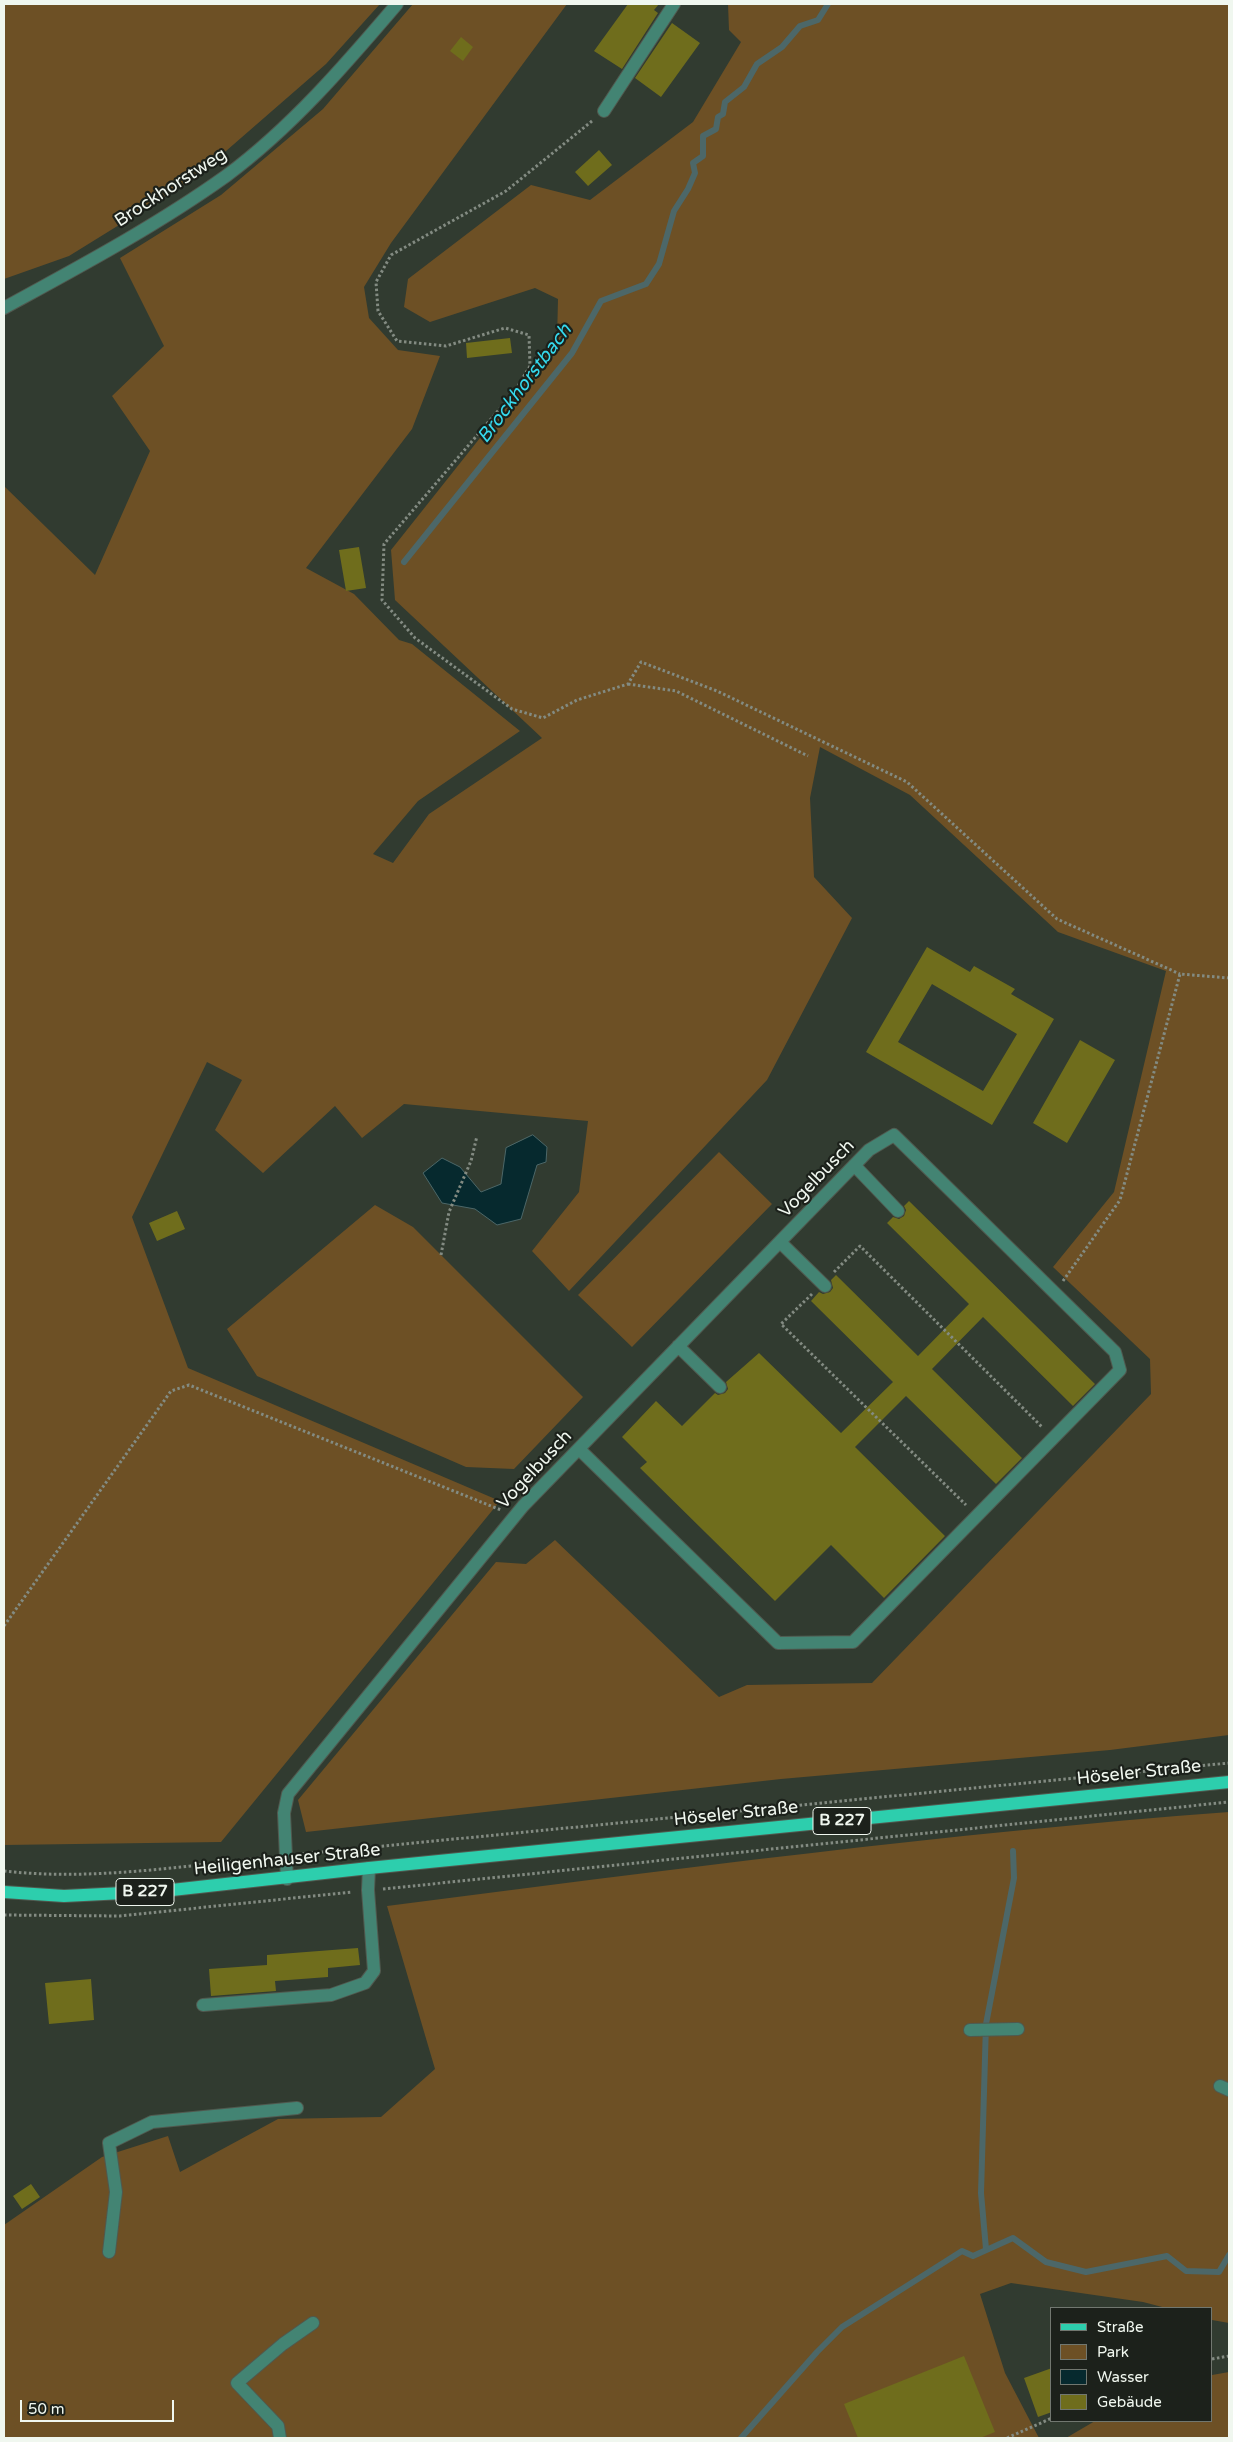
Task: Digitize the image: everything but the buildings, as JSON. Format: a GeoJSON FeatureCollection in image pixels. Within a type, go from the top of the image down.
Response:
{"type":"FeatureCollection","features":[{"type":"Feature","properties":{"kind":"main road","name":"Höseler Straße"},"geometry":{"type":"LineString","coordinates":[[455,1860],[1229,1782]]}},
{"type":"Feature","properties":{"kind":"main road","name":"Heiligenhauser Straße"},"geometry":{"type":"LineString","coordinates":[[4,1892],[64,1896],[162,1891],[455,1860]]}},
{"type":"Feature","properties":{"kind":"street","name":"Brockhorstweg"},"geometry":{"type":"LineString","coordinates":[[4,308],[189,201],[227,175],[275,134],[340,72],[397,4]]}},
{"type":"Feature","properties":{"kind":"street"},"geometry":{"type":"LineString","coordinates":[[604,111],[674,4]]}},
{"type":"Feature","properties":{"kind":"street","name":"Vogelbusch"},"geometry":{"type":"LineString","coordinates":[[287,1879],[284,1813],[288,1794],[515,1516],[869,1150],[894,1135],[1055,1292]]}},
{"type":"Feature","properties":{"kind":"street"},"geometry":{"type":"LineString","coordinates":[[854,1165],[898,1211]]}},
{"type":"Feature","properties":{"kind":"street"},"geometry":{"type":"LineString","coordinates":[[780,1242],[824,1285]]}},
{"type":"Feature","properties":{"kind":"street"},"geometry":{"type":"LineString","coordinates":[[579,1449],[778,1643],[853,1642],[1120,1370],[1115,1352],[1055,1292]]}},
{"type":"Feature","properties":{"kind":"street"},"geometry":{"type":"LineString","coordinates":[[678,1346],[720,1388]]}},
{"type":"Feature","properties":{"kind":"street"},"geometry":{"type":"LineString","coordinates":[[203,2005],[331,1995],[364,1983],[374,1971],[368,1890],[369,1868]]}},
{"type":"Feature","properties":{"kind":"street"},"geometry":{"type":"LineString","coordinates":[[970,2030],[1018,2029]]}},
{"type":"Feature","properties":{"kind":"street"},"geometry":{"type":"LineString","coordinates":[[109,2252],[116,2192],[109,2143],[152,2122],[297,2108]]}},
{"type":"Feature","properties":{"kind":"street"},"geometry":{"type":"LineString","coordinates":[[280,2438],[278,2426],[237,2383],[283,2344],[313,2323]]}},
{"type":"Feature","properties":{"kind":"path"},"geometry":{"type":"LineString","coordinates":[[604,111],[506,190],[391,255],[376,282],[378,311],[397,341],[446,346],[505,328],[529,335],[530,366],[515,391],[384,544],[382,600],[415,638],[512,709],[543,718],[577,700],[628,684],[676,691],[808,756]]}},
{"type":"Feature","properties":{"kind":"path"},"geometry":{"type":"LineString","coordinates":[[628,684],[641,662],[717,691],[907,782],[1057,919],[1180,974],[1229,978]]}},
{"type":"Feature","properties":{"kind":"path"},"geometry":{"type":"LineString","coordinates":[[1055,1292],[1120,1200],[1180,974]]}},
{"type":"Feature","properties":{"kind":"path"},"geometry":{"type":"LineString","coordinates":[[441,1256],[450,1212],[470,1161],[477,1136]]}},
{"type":"Feature","properties":{"kind":"path"},"geometry":{"type":"LineString","coordinates":[[977,1516],[781,1324],[824,1285],[860,1246],[1053,1438]]}},
{"type":"Feature","properties":{"kind":"path"},"geometry":{"type":"LineString","coordinates":[[4,1626],[172,1391],[189,1385],[515,1516]]}},
{"type":"Feature","properties":{"kind":"path"},"geometry":{"type":"LineString","coordinates":[[4,1870],[29,1874],[125,1871],[1229,1763]]}},
{"type":"Feature","properties":{"kind":"path"},"geometry":{"type":"LineString","coordinates":[[4,1915],[120,1916],[1229,1802]]}},
{"type":"Feature","properties":{"kind":"path"},"geometry":{"type":"LineString","coordinates":[[1213,2359],[1229,2356]]}},
{"type":"Feature","properties":{"kind":"path"},"geometry":{"type":"LineString","coordinates":[[1007,2438],[1050,2419]]}},
{"type":"Feature","properties":{"kind":"green space"},"geometry":{"type":"Polygon","coordinates":[[[4,4],[380,4],[326,64],[195,178],[69,256],[4,279],[4,4]]]}},
{"type":"Feature","properties":{"kind":"green space"},"geometry":{"type":"Polygon","coordinates":[[[413,4],[567,4],[391,243],[364,287],[369,318],[398,350],[440,356],[412,429],[306,568],[354,594],[399,640],[412,644],[520,731],[418,801],[373,854],[393,863],[429,814],[542,738],[395,600],[391,550],[557,341],[558,299],[535,288],[430,322],[404,307],[408,279],[531,185],[590,200],[693,122],[741,42],[729,30],[728,4],[1229,4],[1229,1735],[1110,1750],[781,1779],[306,1832],[298,1800],[496,1562],[526,1564],[555,1540],[719,1697],[747,1685],[872,1683],[1151,1394],[1150,1359],[1053,1267],[1114,1192],[1166,971],[1058,932],[910,795],[820,747],[810,798],[814,877],[852,918],[767,1080],[569,1291],[532,1251],[579,1192],[588,1121],[404,1104],[362,1138],[335,1106],[263,1173],[215,1130],[242,1080],[207,1062],[132,1217],[188,1368],[500,1501],[221,1842],[4,1845],[4,486],[95,575],[150,451],[112,396],[164,346],[120,258],[221,195],[323,109],[413,4]]]}},
{"type":"Feature","properties":{"kind":"green space"},"geometry":{"type":"Polygon","coordinates":[[[719,1152],[772,1204],[632,1347],[578,1295],[719,1152]]]}},
{"type":"Feature","properties":{"kind":"green space"},"geometry":{"type":"Polygon","coordinates":[[[375,1205],[413,1227],[583,1397],[514,1469],[466,1467],[257,1376],[227,1329],[375,1205]]]}},
{"type":"Feature","properties":{"kind":"green space"},"geometry":{"type":"Polygon","coordinates":[[[1229,1812],[1229,2323],[1213,2320],[1213,2307],[1162,2307],[1143,2302],[1011,2283],[980,2294],[1005,2373],[1039,2438],[4,2438],[4,2225],[102,2157],[168,2136],[180,2172],[278,2119],[381,2117],[435,2069],[387,1906],[913,1841],[1229,1812]]]}},
{"type":"Feature","properties":{"kind":"green space"},"geometry":{"type":"Polygon","coordinates":[[[1229,2372],[1229,2438],[1066,2438],[1093,2422],[1213,2422],[1213,2375],[1229,2372]]]}},
{"type":"Feature","properties":{"kind":"water"},"geometry":{"type":"Polygon","coordinates":[[[533,1135],[547,1147],[546,1162],[537,1165],[521,1219],[497,1225],[475,1209],[442,1203],[423,1173],[442,1158],[460,1167],[481,1192],[501,1184],[506,1148],[533,1135]]]}},
{"type":"Feature","properties":{"kind":"waterway","name":"Brockhorstbach"},"geometry":{"type":"LineString","coordinates":[[404,562],[572,353],[601,301],[646,284],[659,264],[674,211],[688,189],[695,173],[693,163],[703,156],[703,136],[716,129],[718,117],[723,114],[725,102],[744,87],[757,64],[782,47],[800,26],[818,20],[828,4]]}},
{"type":"Feature","properties":{"kind":"waterway"},"geometry":{"type":"LineString","coordinates":[[986,2249],[981,2193],[986,2024],[1014,1878],[1013,1851]]}},
{"type":"Feature","properties":{"kind":"waterway"},"geometry":{"type":"LineString","coordinates":[[741,2438],[817,2352],[842,2327],[962,2251],[973,2256],[1013,2238],[1046,2262],[1086,2272],[1167,2256],[1186,2271],[1219,2272],[1229,2255]]}}]}
